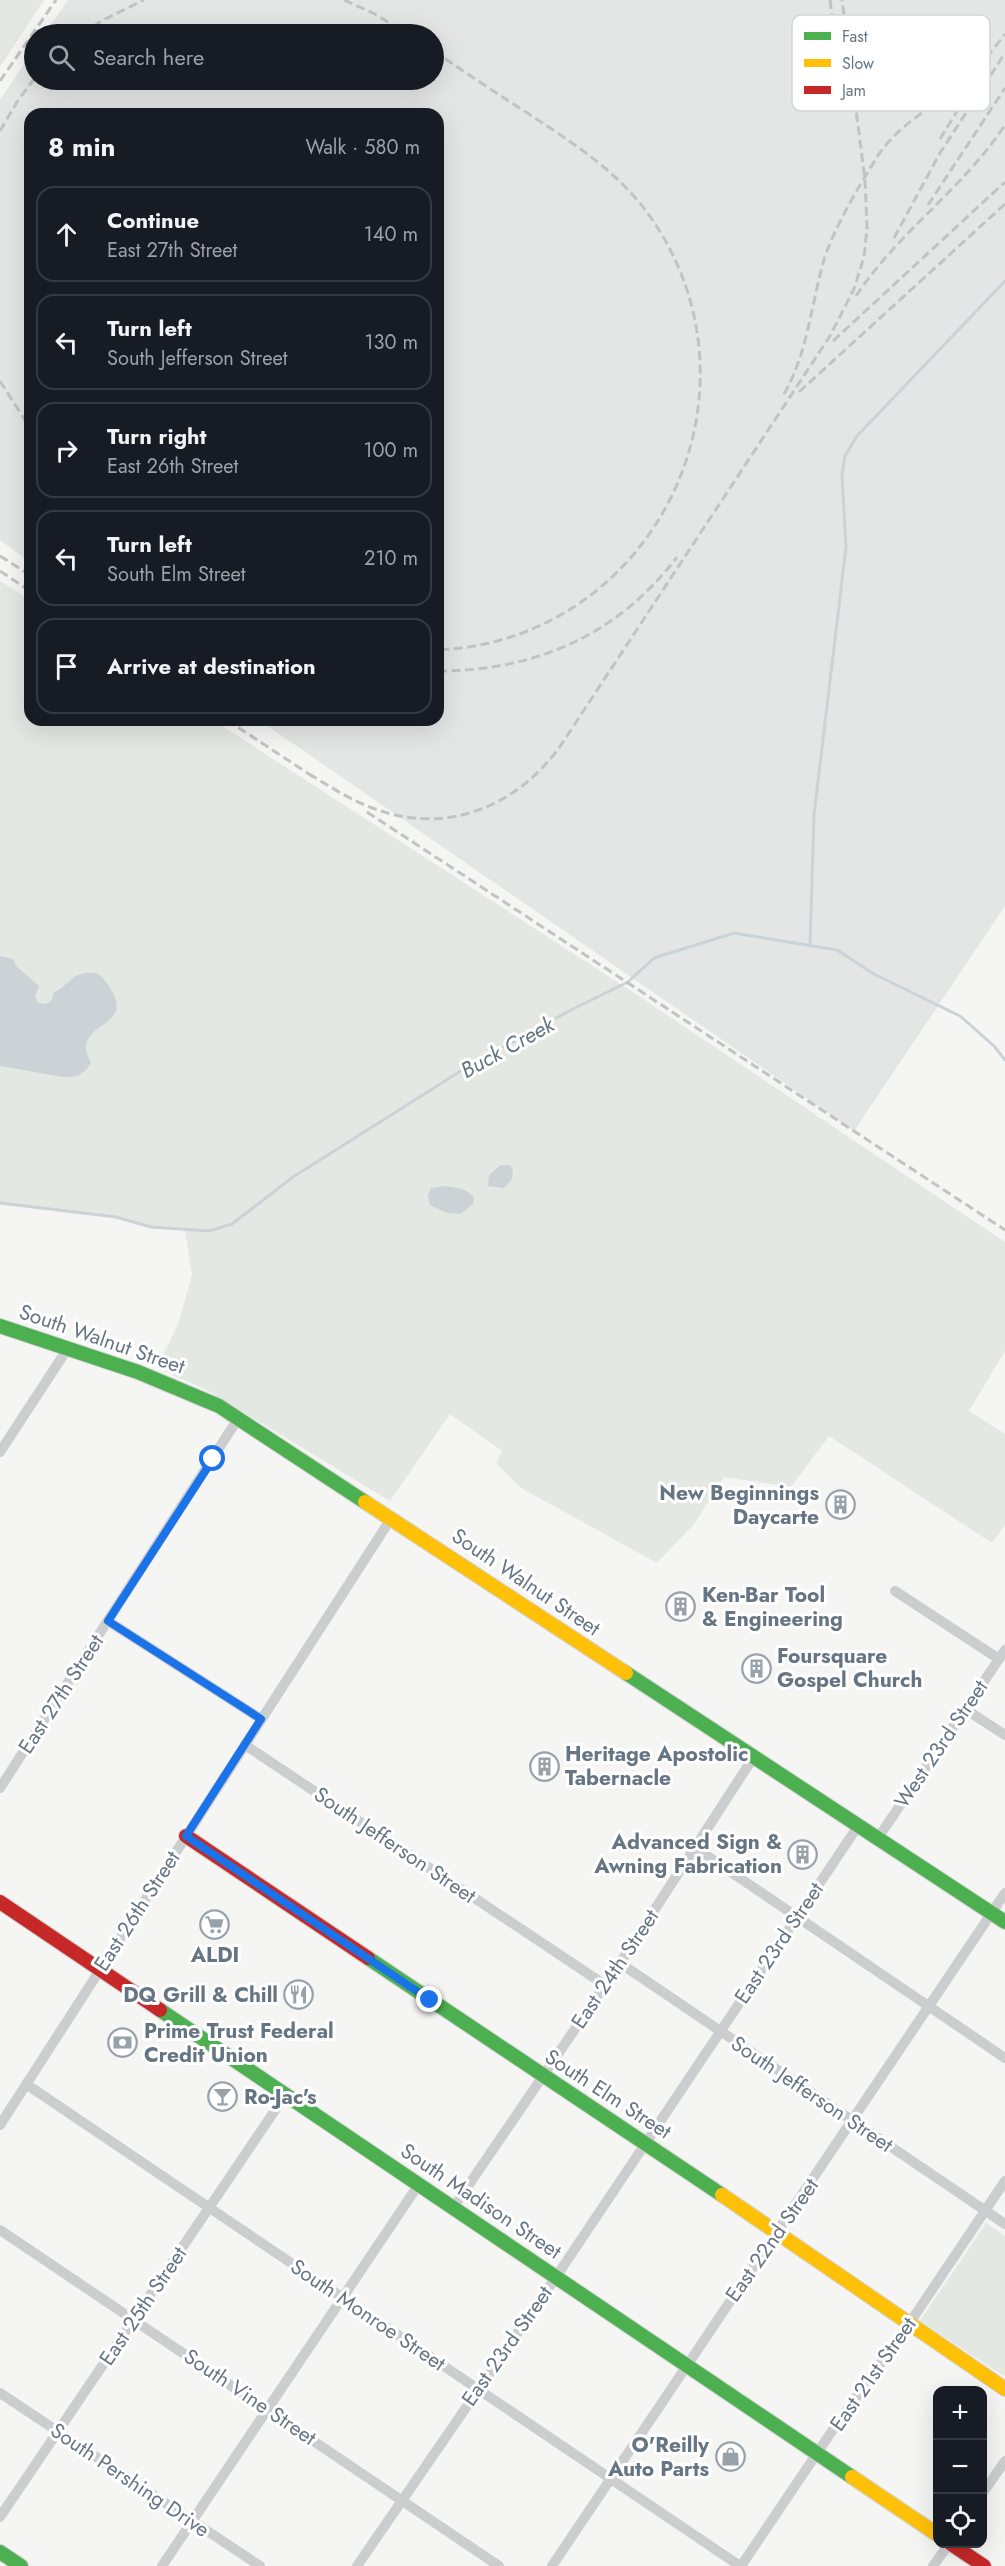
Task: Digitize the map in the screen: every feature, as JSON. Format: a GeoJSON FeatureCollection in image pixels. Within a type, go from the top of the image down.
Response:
{"type":"FeatureCollection","features":[{"type":"Feature","properties":{"kind":"main road","name":"South Walnut Street"},"geometry":{"type":"LineString","coordinates":[[0,1326],[167,1381],[238,1418],[1005,1922]]}},
{"type":"Feature","properties":{"kind":"main road","name":"South Elm Street"},"geometry":{"type":"LineString","coordinates":[[186,1836],[645,2143],[1005,2389]]}},
{"type":"Feature","properties":{"kind":"main road","name":"South Madison Street"},"geometry":{"type":"LineString","coordinates":[[0,1902],[933,2532]]}},
{"type":"Feature","properties":{"kind":"main road"},"geometry":{"type":"LineString","coordinates":[[956,2548],[984,2566]]}},
{"type":"Feature","properties":{"kind":"main road"},"geometry":{"type":"LineString","coordinates":[[0,2552],[21,2566]]}},
{"type":"Feature","properties":{"kind":"street"},"geometry":{"type":"LineString","coordinates":[[0,1452],[68,1348]]}},
{"type":"Feature","properties":{"kind":"street","name":"East 27th Street"},"geometry":{"type":"LineString","coordinates":[[0,1788],[238,1418]]}},
{"type":"Feature","properties":{"kind":"street","name":"East 26th Street"},"geometry":{"type":"LineString","coordinates":[[0,2125],[392,1518]]}},
{"type":"Feature","properties":{"kind":"street"},"geometry":{"type":"LineString","coordinates":[[895,1591],[1002,1654]]}},
{"type":"Feature","properties":{"kind":"street"},"geometry":{"type":"LineString","coordinates":[[108,1621],[261,1719]]}},
{"type":"Feature","properties":{"kind":"street","name":"West 23rd Street"},"geometry":{"type":"LineString","coordinates":[[878,1838],[1002,1654]]}},
{"type":"Feature","properties":{"kind":"street"},"geometry":{"type":"LineString","coordinates":[[965,1709],[1005,1735]]}},
{"type":"Feature","properties":{"kind":"street","name":"South Jefferson Street"},"geometry":{"type":"LineString","coordinates":[[245,1745],[605,1985]]}},
{"type":"Feature","properties":{"kind":"street","name":"East 24th Street"},"geometry":{"type":"LineString","coordinates":[[453,2208],[620,1963],[753,1758]]}},
{"type":"Feature","properties":{"kind":"street","name":"East 23rd Street"},"geometry":{"type":"LineString","coordinates":[[357,2566],[556,2277],[858,1826]]}},
{"type":"Feature","properties":{"kind":"street"},"geometry":{"type":"LineString","coordinates":[[694,1847],[1005,2058]]}},
{"type":"Feature","properties":{"kind":"street","name":"East 22nd Street"},"geometry":{"type":"LineString","coordinates":[[552,2566],[1005,1893]]}},
{"type":"Feature","properties":{"kind":"street","name":"South Jefferson Street"},"geometry":{"type":"LineString","coordinates":[[620,1963],[718,2032],[1005,2224]]}},
{"type":"Feature","properties":{"kind":"street","name":"South Monroe Street"},"geometry":{"type":"LineString","coordinates":[[26,2084],[741,2566]]}},
{"type":"Feature","properties":{"kind":"street","name":"East 25th Street"},"geometry":{"type":"LineString","coordinates":[[0,2517],[286,2094]]}},
{"type":"Feature","properties":{"kind":"street","name":"East 21st Street"},"geometry":{"type":"LineString","coordinates":[[741,2566],[1005,2181]]}},
{"type":"Feature","properties":{"kind":"street"},"geometry":{"type":"LineString","coordinates":[[162,2566],[419,2184]]}},
{"type":"Feature","properties":{"kind":"street","name":"South Vine Street"},"geometry":{"type":"LineString","coordinates":[[0,2230],[498,2566]]}},
{"type":"Feature","properties":{"kind":"street","name":"South Pershing Drive"},"geometry":{"type":"LineString","coordinates":[[0,2393],[260,2566]]}},
{"type":"Feature","properties":{"kind":"street"},"geometry":{"type":"LineString","coordinates":[[987,2487],[1005,2461]]}},
{"type":"Feature","properties":{"kind":"street"},"geometry":{"type":"LineString","coordinates":[[933,2566],[947,2548]]}},
{"type":"Feature","properties":{"kind":"shaded area"},"geometry":{"type":"Polygon","coordinates":[[[0,0],[44,0],[28,24],[24,24],[24,30],[0,67],[0,0]]]}},
{"type":"Feature","properties":{"kind":"shaded area"},"geometry":{"type":"Polygon","coordinates":[[[68,0],[1005,0],[1005,906],[854,1131],[268,726],[444,726],[444,108],[24,108],[24,558],[0,540],[0,100],[24,64],[24,90],[444,90],[444,24],[51,24],[68,0]]]}},
{"type":"Feature","properties":{"kind":"shaded area"},"geometry":{"type":"Polygon","coordinates":[[[0,581],[24,596],[24,726],[222,726],[639,996],[1005,1242],[1005,1351],[969,1411],[1005,1434],[1005,1525],[992,1543],[829,1436],[791,1487],[724,1477],[695,1523],[657,1563],[521,1488],[496,1463],[502,1451],[450,1414],[390,1501],[207,1390],[157,1368],[179,1322],[192,1274],[185,1230],[151,1227],[116,1217],[0,1203],[0,581]]]}},
{"type":"Feature","properties":{"kind":"shaded area"},"geometry":{"type":"Polygon","coordinates":[[[0,956],[13,959],[17,967],[39,986],[35,996],[38,1003],[46,1004],[51,1001],[54,992],[73,978],[92,972],[102,977],[113,992],[117,1004],[115,1012],[90,1037],[86,1047],[91,1063],[83,1073],[63,1077],[0,1066],[0,956]]]}},
{"type":"Feature","properties":{"kind":"shaded area"},"geometry":{"type":"Polygon","coordinates":[[[501,1165],[510,1165],[513,1170],[512,1179],[504,1188],[488,1186],[489,1175],[501,1165]]]}},
{"type":"Feature","properties":{"kind":"shaded area"},"geometry":{"type":"Polygon","coordinates":[[[447,1186],[467,1191],[474,1197],[473,1204],[461,1214],[447,1213],[430,1205],[428,1196],[431,1188],[447,1186]]]}},
{"type":"Feature","properties":{"kind":"shaded area"},"geometry":{"type":"Polygon","coordinates":[[[986,2223],[1005,2236],[1005,2377],[920,2321],[986,2223]]]}},
{"type":"Feature","properties":{"kind":"waterway"},"geometry":{"type":"LineString","coordinates":[[810,946],[814,815],[846,547],[842,475],[845,456],[857,436],[1005,281]]}},
{"type":"Feature","properties":{"kind":"waterway","name":"Buck Creek"},"geometry":{"type":"LineString","coordinates":[[0,1203],[116,1217],[151,1227],[209,1231],[232,1224],[293,1177],[467,1067],[571,1010],[628,982],[654,958],[734,933],[837,950],[874,974],[960,1016],[994,1046],[1005,1060]]}},
{"type":"Feature","properties":{"kind":"railway"},"geometry":{"type":"LineString","coordinates":[[39,24],[56,0]]}},
{"type":"Feature","properties":{"kind":"railway"},"geometry":{"type":"LineString","coordinates":[[97,24],[144,0]]}},
{"type":"Feature","properties":{"kind":"railway"},"geometry":{"type":"LineString","coordinates":[[344,0],[391,24]]}},
{"type":"Feature","properties":{"kind":"railway"},"geometry":{"type":"LineString","coordinates":[[830,0],[832,15]]}},
{"type":"Feature","properties":{"kind":"railway"},"geometry":{"type":"LineString","coordinates":[[842,0],[844,15]]}},
{"type":"Feature","properties":{"kind":"railway"},"geometry":{"type":"LineString","coordinates":[[990,52],[1005,34]]}},
{"type":"Feature","properties":{"kind":"railway"},"geometry":{"type":"LineString","coordinates":[[0,81],[24,46]]}},
{"type":"Feature","properties":{"kind":"railway"},"geometry":{"type":"LineString","coordinates":[[990,76],[1005,53]]}},
{"type":"Feature","properties":{"kind":"railway"},"geometry":{"type":"LineString","coordinates":[[444,58],[580,149],[610,172],[637,200],[649,215],[685,284],[700,356],[695,428],[672,495],[633,555],[580,603],[515,636],[444,649]]}},
{"type":"Feature","properties":{"kind":"railway"},"geometry":{"type":"LineString","coordinates":[[990,111],[1005,88]]}},
{"type":"Feature","properties":{"kind":"railway"},"geometry":{"type":"LineString","coordinates":[[0,131],[26,90]]}},
{"type":"Feature","properties":{"kind":"railway"},"geometry":{"type":"LineString","coordinates":[[309,774],[369,807],[405,817],[431,819],[456,816],[503,799],[525,784],[544,766],[561,745],[830,336],[854,289],[864,257],[867,228],[865,180],[856,111]]}},
{"type":"Feature","properties":{"kind":"railway"},"geometry":{"type":"LineString","coordinates":[[784,394],[803,347],[823,263],[833,236],[884,147],[924,111]]}},
{"type":"Feature","properties":{"kind":"railway"},"geometry":{"type":"LineString","coordinates":[[940,139],[957,111]]}},
{"type":"Feature","properties":{"kind":"railway"},"geometry":{"type":"LineString","coordinates":[[894,238],[940,153],[967,111]]}},
{"type":"Feature","properties":{"kind":"railway"},"geometry":{"type":"LineString","coordinates":[[928,205],[990,111]]}},
{"type":"Feature","properties":{"kind":"railway"},"geometry":{"type":"LineString","coordinates":[[856,296],[891,251],[970,170],[1005,125]]}},
{"type":"Feature","properties":{"kind":"railway"},"geometry":{"type":"LineString","coordinates":[[833,341],[1005,182]]}},
{"type":"Feature","properties":{"kind":"railway"},"geometry":{"type":"LineString","coordinates":[[799,392],[1005,204]]}},
{"type":"Feature","properties":{"kind":"railway"},"geometry":{"type":"LineString","coordinates":[[0,381],[24,419]]}},
{"type":"Feature","properties":{"kind":"railway"},"geometry":{"type":"LineString","coordinates":[[0,556],[24,571]]}},
{"type":"Feature","properties":{"kind":"railway"},"geometry":{"type":"LineString","coordinates":[[444,671],[508,664],[572,643],[601,627],[628,608],[654,584],[677,557]]}},
{"type":"Feature","properties":{"kind":"railway"},"geometry":{"type":"LineString","coordinates":[[0,571],[24,587]]}},
{"type":"Feature","properties":{"kind":"railway"},"geometry":{"type":"LineString","coordinates":[[236,726],[315,778]]}},
{"type":"Feature","properties":{"kind":"railway"},"geometry":{"type":"LineString","coordinates":[[367,812],[1005,1230]]}},
{"type":"Feature","properties":{"kind":"traffic: fast"},"geometry":{"type":"LineString","coordinates":[[0,1326],[138,1372],[219,1406],[365,1502]]}},
{"type":"Feature","properties":{"kind":"traffic: fast"},"geometry":{"type":"LineString","coordinates":[[626,1673],[1005,1922]]}},
{"type":"Feature","properties":{"kind":"traffic: fast"},"geometry":{"type":"LineString","coordinates":[[368,1958],[722,2195]]}},
{"type":"Feature","properties":{"kind":"traffic: fast"},"geometry":{"type":"LineString","coordinates":[[160,2010],[852,2477]]}},
{"type":"Feature","properties":{"kind":"traffic: fast"},"geometry":{"type":"LineString","coordinates":[[0,2552],[21,2566]]}},
{"type":"Feature","properties":{"kind":"traffic: slow"},"geometry":{"type":"LineString","coordinates":[[365,1502],[626,1673]]}},
{"type":"Feature","properties":{"kind":"traffic: slow"},"geometry":{"type":"LineString","coordinates":[[722,2195],[1005,2389]]}},
{"type":"Feature","properties":{"kind":"traffic: slow"},"geometry":{"type":"LineString","coordinates":[[852,2477],[933,2532]]}},
{"type":"Feature","properties":{"kind":"traffic: jam"},"geometry":{"type":"LineString","coordinates":[[186,1836],[368,1958]]}},
{"type":"Feature","properties":{"kind":"traffic: jam"},"geometry":{"type":"LineString","coordinates":[[0,1902],[160,2010]]}},
{"type":"Feature","properties":{"kind":"traffic: jam"},"geometry":{"type":"LineString","coordinates":[[957,2548],[984,2566]]}},
{"type":"Feature","properties":{"kind":"place","name":"New Beginnings Daycarte"},"geometry":{"type":"Point","coordinates":[840,1505]}},
{"type":"Feature","properties":{"kind":"place","name":"Ken-Bar Tool & Engineering"},"geometry":{"type":"Point","coordinates":[681,1607]}},
{"type":"Feature","properties":{"kind":"place","name":"Foursquare Gospel Church"},"geometry":{"type":"Point","coordinates":[756,1668]}},
{"type":"Feature","properties":{"kind":"place","name":"Heritage Apostolic Tabernacle"},"geometry":{"type":"Point","coordinates":[544,1766]}},
{"type":"Feature","properties":{"kind":"place","name":"Advanced Sign & Awning Fabrication"},"geometry":{"type":"Point","coordinates":[803,1854]}},
{"type":"Feature","properties":{"kind":"place","name":"ALDI"},"geometry":{"type":"Point","coordinates":[215,1924]}},
{"type":"Feature","properties":{"kind":"place","name":"DQ Grill & Chill"},"geometry":{"type":"Point","coordinates":[299,1995]}},
{"type":"Feature","properties":{"kind":"place","name":"Prime Trust Federal Credit Union"},"geometry":{"type":"Point","coordinates":[123,2043]}},
{"type":"Feature","properties":{"kind":"place","name":"Ro-Jac's"},"geometry":{"type":"Point","coordinates":[223,2097]}},
{"type":"Feature","properties":{"kind":"place","name":"O'Reilly Auto Parts"},"geometry":{"type":"Point","coordinates":[730,2457]}},
{"type":"Feature","properties":{"kind":"route"},"geometry":{"type":"LineString","coordinates":[[213,1459],[108,1621],[261,1719],[186,1836],[430,2000]]}}]}
